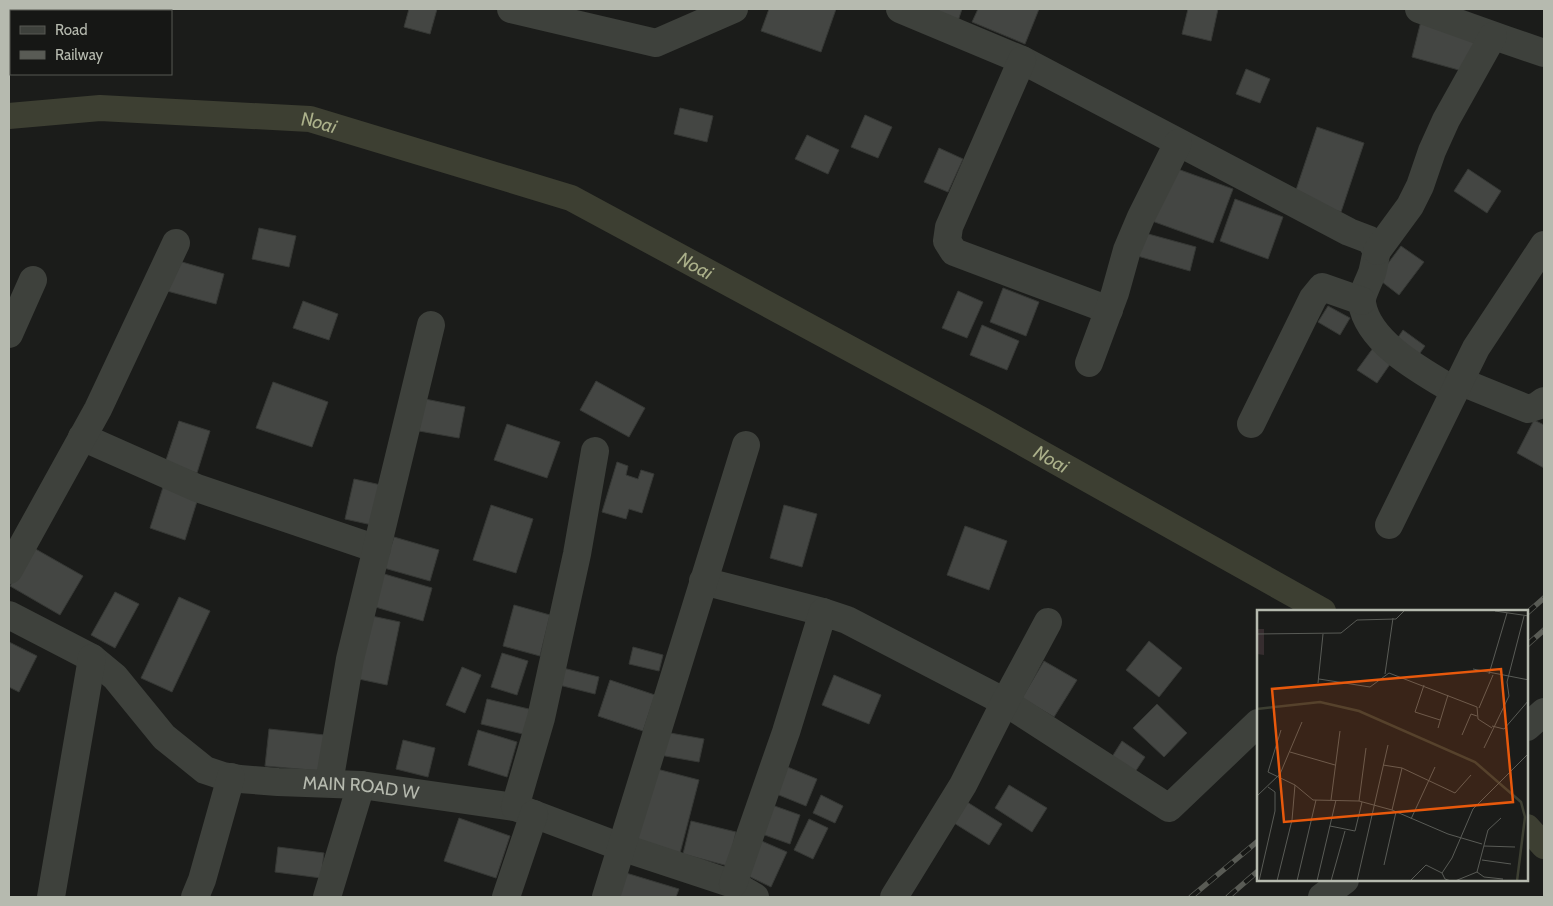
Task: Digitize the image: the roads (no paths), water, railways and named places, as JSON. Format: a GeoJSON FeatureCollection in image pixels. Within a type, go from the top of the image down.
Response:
{"type":"FeatureCollection","features":[{"type":"Feature","properties":{"kind":"street"},"geometry":{"type":"LineString","coordinates":[[511,9],[656,43],[734,9]]}},
{"type":"Feature","properties":{"kind":"street"},"geometry":{"type":"LineString","coordinates":[[900,9],[1022,60],[1341,228],[1370,240],[1377,251]]}},
{"type":"Feature","properties":{"kind":"street"},"geometry":{"type":"LineString","coordinates":[[1419,9],[1479,24],[1544,52]]}},
{"type":"Feature","properties":{"kind":"street"},"geometry":{"type":"LineString","coordinates":[[1479,24],[1446,120],[1432,151],[1420,186],[1410,206],[1377,251],[1362,301],[1370,326],[1390,348],[1409,364],[1457,386],[1528,409],[1544,401]]}},
{"type":"Feature","properties":{"kind":"street"},"geometry":{"type":"LineString","coordinates":[[1022,60],[949,228],[948,241],[954,252],[1109,310]]}},
{"type":"Feature","properties":{"kind":"street"},"geometry":{"type":"LineString","coordinates":[[1089,363],[1109,310],[1127,250],[1141,217],[1178,143]]}},
{"type":"Feature","properties":{"kind":"street"},"geometry":{"type":"LineString","coordinates":[[9,570],[98,409],[176,243]]}},
{"type":"Feature","properties":{"kind":"street"},"geometry":{"type":"LineString","coordinates":[[1389,525],[1476,348],[1544,244]]}},
{"type":"Feature","properties":{"kind":"street"},"geometry":{"type":"LineString","coordinates":[[9,334],[33,280]]}},
{"type":"Feature","properties":{"kind":"street"},"geometry":{"type":"LineString","coordinates":[[1251,424],[1313,298],[1322,288],[1362,301]]}},
{"type":"Feature","properties":{"kind":"street"},"geometry":{"type":"LineString","coordinates":[[328,783],[350,659],[431,325]]}},
{"type":"Feature","properties":{"kind":"street"},"geometry":{"type":"LineString","coordinates":[[82,437],[197,488],[377,549]]}},
{"type":"Feature","properties":{"kind":"street"},"geometry":{"type":"LineString","coordinates":[[606,897],[746,445]]}},
{"type":"Feature","properties":{"kind":"street"},"geometry":{"type":"LineString","coordinates":[[506,897],[541,718],[577,554],[595,451]]}},
{"type":"Feature","properties":{"kind":"street"},"geometry":{"type":"LineString","coordinates":[[703,581],[847,620],[1005,702],[1168,808],[1257,724]]}},
{"type":"Feature","properties":{"kind":"street"},"geometry":{"type":"LineString","coordinates":[[744,890],[786,732],[823,612]]}},
{"type":"Feature","properties":{"kind":"street","name":"MAIN ROAD W"},"geometry":{"type":"LineString","coordinates":[[9,615],[92,658],[115,677],[164,737],[205,770],[231,777],[278,782],[361,785],[524,811],[744,890]]}},
{"type":"Feature","properties":{"kind":"street"},"geometry":{"type":"LineString","coordinates":[[894,897],[964,786],[1005,702],[1048,622]]}},
{"type":"Feature","properties":{"kind":"street"},"geometry":{"type":"LineString","coordinates":[[51,897],[92,658]]}},
{"type":"Feature","properties":{"kind":"street"},"geometry":{"type":"LineString","coordinates":[[195,897],[202,880],[231,777]]}},
{"type":"Feature","properties":{"kind":"street"},"geometry":{"type":"LineString","coordinates":[[327,897],[361,785]]}},
{"type":"Feature","properties":{"kind":"street"},"geometry":{"type":"LineString","coordinates":[[1322,897],[1344,881]]}},
{"type":"Feature","properties":{"kind":"waterway","name":"Noai"},"geometry":{"type":"LineString","coordinates":[[9,116],[100,108],[310,119],[571,198],[982,420],[1321,610]]}},
{"type":"Feature","properties":{"kind":"waterway","name":"Noai"},"geometry":{"type":"LineString","coordinates":[[1528,828],[1544,846]]}},
{"type":"Feature","properties":{"kind":"railway"},"geometry":{"type":"LineString","coordinates":[[1528,612],[1544,598]]}},
{"type":"Feature","properties":{"kind":"railway"},"geometry":{"type":"LineString","coordinates":[[1528,644],[1544,630]]}},
{"type":"Feature","properties":{"kind":"railway"},"geometry":{"type":"LineString","coordinates":[[1191,897],[1257,842]]}},
{"type":"Feature","properties":{"kind":"railway"},"geometry":{"type":"LineString","coordinates":[[1228,897],[1257,872]]}}]}
